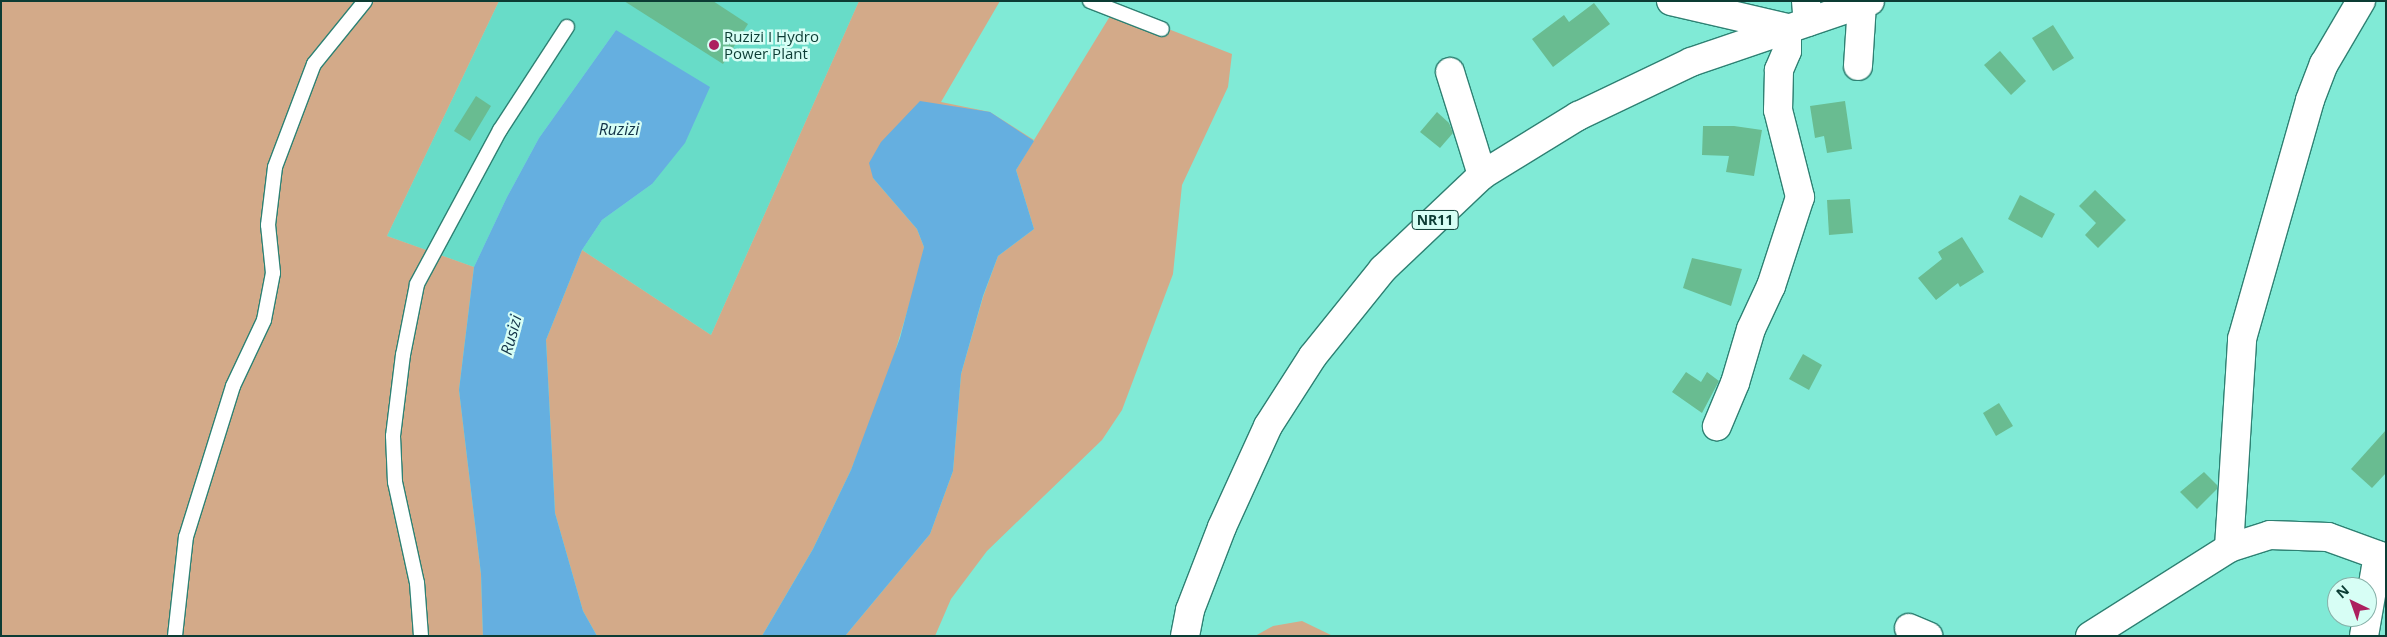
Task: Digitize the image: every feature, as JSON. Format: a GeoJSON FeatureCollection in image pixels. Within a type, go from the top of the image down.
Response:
{"type":"FeatureCollection","features":[{"type":"Feature","properties":{"kind":"main road"},"geometry":{"type":"LineString","coordinates":[[1671,1],[1800,17],[1779,70],[1778,110],[1800,197],[1771,286],[1751,329],[1735,383],[1717,426]]}},
{"type":"Feature","properties":{"kind":"main road"},"geometry":{"type":"LineString","coordinates":[[2229,548],[2242,339],[2310,100],[2324,64],[2361,1]]}},
{"type":"Feature","properties":{"kind":"main road"},"geometry":{"type":"LineString","coordinates":[[1858,66],[1866,2]]}},
{"type":"Feature","properties":{"kind":"main road","name":"NR11"},"geometry":{"type":"LineString","coordinates":[[1185,636],[1190,610],[1225,518],[1268,426],[1313,356],[1383,269],[1482,175],[1587,112],[1692,62],[1800,17],[1866,2]]}},
{"type":"Feature","properties":{"kind":"main road"},"geometry":{"type":"LineString","coordinates":[[1450,72],[1482,175]]}},
{"type":"Feature","properties":{"kind":"main road"},"geometry":{"type":"LineString","coordinates":[[2090,636],[2229,548],[2270,535],[2328,537],[2382,557],[2364,636]]}},
{"type":"Feature","properties":{"kind":"lane"},"geometry":{"type":"LineString","coordinates":[[175,636],[186,537],[233,386],[264,320],[273,273],[268,225],[275,167],[314,64],[365,1]]}},
{"type":"Feature","properties":{"kind":"lane"},"geometry":{"type":"LineString","coordinates":[[1090,1],[1162,29]]}},
{"type":"Feature","properties":{"kind":"lane"},"geometry":{"type":"LineString","coordinates":[[421,636],[417,583],[395,482],[393,436],[403,355],[417,284],[500,130],[567,27]]}},
{"type":"Feature","properties":{"kind":"shaded area"},"geometry":{"type":"Polygon","coordinates":[[[1,1],[499,1],[387,236],[474,267],[459,390],[481,574],[483,636],[1,636],[1,1]]]}},
{"type":"Feature","properties":{"kind":"shaded area"},"geometry":{"type":"Polygon","coordinates":[[[499,1],[859,1],[711,335],[582,250],[602,220],[652,184],[616,30],[539,138],[507,197],[474,267],[387,236],[499,1]]]}},
{"type":"Feature","properties":{"kind":"shaded area"},"geometry":{"type":"Polygon","coordinates":[[[859,1],[1000,1],[941,102],[990,112],[1034,140],[873,178],[917,229],[924,247],[920,269],[886,382],[851,470],[813,549],[762,636],[597,636],[583,611],[555,513],[546,340],[582,250],[711,335],[859,1]]]}},
{"type":"Feature","properties":{"kind":"shaded area"},"geometry":{"type":"Polygon","coordinates":[[[1115,8],[1232,54],[1228,87],[1182,185],[1173,274],[1122,410],[1102,440],[987,551],[951,599],[935,636],[845,636],[930,534],[953,471],[961,374],[983,297],[998,256],[1034,229],[1016,170],[1115,8]]]}},
{"type":"Feature","properties":{"kind":"shaded area"},"geometry":{"type":"Polygon","coordinates":[[[1302,621],[1333,636],[1255,636],[1273,626],[1302,621]]]}},
{"type":"Feature","properties":{"kind":"water","name":"Ruzizi"},"geometry":{"type":"Polygon","coordinates":[[[616,30],[710,87],[685,143],[652,184],[602,220],[582,250],[546,340],[555,513],[583,611],[597,636],[483,636],[481,574],[459,390],[474,267],[507,197],[539,138],[616,30]]]}},
{"type":"Feature","properties":{"kind":"water"},"geometry":{"type":"Polygon","coordinates":[[[920,101],[990,112],[1034,141],[1016,170],[1034,229],[998,256],[983,296],[961,374],[953,471],[930,534],[845,636],[762,636],[813,549],[851,470],[900,338],[924,247],[917,229],[873,178],[869,163],[881,142],[920,101]]]}},
{"type":"Feature","properties":{"kind":"building","name":"Ruzizi I Hydro Power Plant"},"geometry":{"type":"Polygon","coordinates":[[[624,1],[713,1],[748,24],[723,64],[624,1]]]}},
{"type":"Feature","properties":{"kind":"building"},"geometry":{"type":"Polygon","coordinates":[[[1594,3],[1610,24],[1553,67],[1532,39],[1564,15],[1569,22],[1594,3]]]}},
{"type":"Feature","properties":{"kind":"building"},"geometry":{"type":"Polygon","coordinates":[[[2053,25],[2074,58],[2053,71],[2032,38],[2053,25]]]}},
{"type":"Feature","properties":{"kind":"building"},"geometry":{"type":"Polygon","coordinates":[[[2000,51],[2026,81],[2011,95],[1984,65],[2000,51]]]}},
{"type":"Feature","properties":{"kind":"building"},"geometry":{"type":"Polygon","coordinates":[[[476,96],[491,106],[470,141],[454,131],[476,96]]]}},
{"type":"Feature","properties":{"kind":"building"},"geometry":{"type":"Polygon","coordinates":[[[1845,101],[1852,149],[1827,153],[1824,136],[1815,138],[1810,106],[1845,101]]]}},
{"type":"Feature","properties":{"kind":"building"},"geometry":{"type":"Polygon","coordinates":[[[1437,112],[1449,123],[1453,133],[1440,148],[1420,132],[1437,112]]]}},
{"type":"Feature","properties":{"kind":"building"},"geometry":{"type":"Polygon","coordinates":[[[1703,126],[1734,126],[1762,130],[1754,176],[1726,172],[1729,156],[1702,155],[1703,126]]]}},
{"type":"Feature","properties":{"kind":"building"},"geometry":{"type":"Polygon","coordinates":[[[2095,190],[2126,220],[2098,248],[2085,235],[2096,223],[2079,206],[2095,190]]]}},
{"type":"Feature","properties":{"kind":"building"},"geometry":{"type":"Polygon","coordinates":[[[2020,195],[2055,214],[2042,238],[2008,219],[2020,195]]]}},
{"type":"Feature","properties":{"kind":"building"},"geometry":{"type":"Polygon","coordinates":[[[1850,199],[1853,233],[1829,235],[1827,200],[1850,199]]]}},
{"type":"Feature","properties":{"kind":"building"},"geometry":{"type":"Polygon","coordinates":[[[1962,237],[1984,272],[1960,287],[1958,283],[1936,300],[1918,278],[1942,259],[1938,252],[1962,237]]]}},
{"type":"Feature","properties":{"kind":"building"},"geometry":{"type":"Polygon","coordinates":[[[1692,258],[1742,269],[1731,306],[1683,288],[1692,258]]]}},
{"type":"Feature","properties":{"kind":"building"},"geometry":{"type":"Polygon","coordinates":[[[1803,354],[1822,365],[1809,390],[1789,379],[1803,354]]]}},
{"type":"Feature","properties":{"kind":"building"},"geometry":{"type":"Polygon","coordinates":[[[1686,372],[1701,382],[1707,372],[1719,381],[1702,413],[1672,392],[1686,372]]]}},
{"type":"Feature","properties":{"kind":"building"},"geometry":{"type":"Polygon","coordinates":[[[1999,403],[2013,426],[1996,436],[1983,413],[1999,403]]]}},
{"type":"Feature","properties":{"kind":"building"},"geometry":{"type":"Polygon","coordinates":[[[2386,430],[2386,473],[2372,488],[2351,469],[2386,430]]]}},
{"type":"Feature","properties":{"kind":"building"},"geometry":{"type":"Polygon","coordinates":[[[2204,472],[2217,485],[2217,489],[2197,509],[2180,492],[2204,472]]]}},
{"type":"Feature","properties":{"kind":"place","name":"Ruzizi I Hydro Power Plant"},"geometry":{"type":"Point","coordinates":[714,45]}},
{"type":"Feature","properties":{"kind":"water label","name":"Rusizi"},"geometry":{"type":"Point","coordinates":[511,335]}}]}
